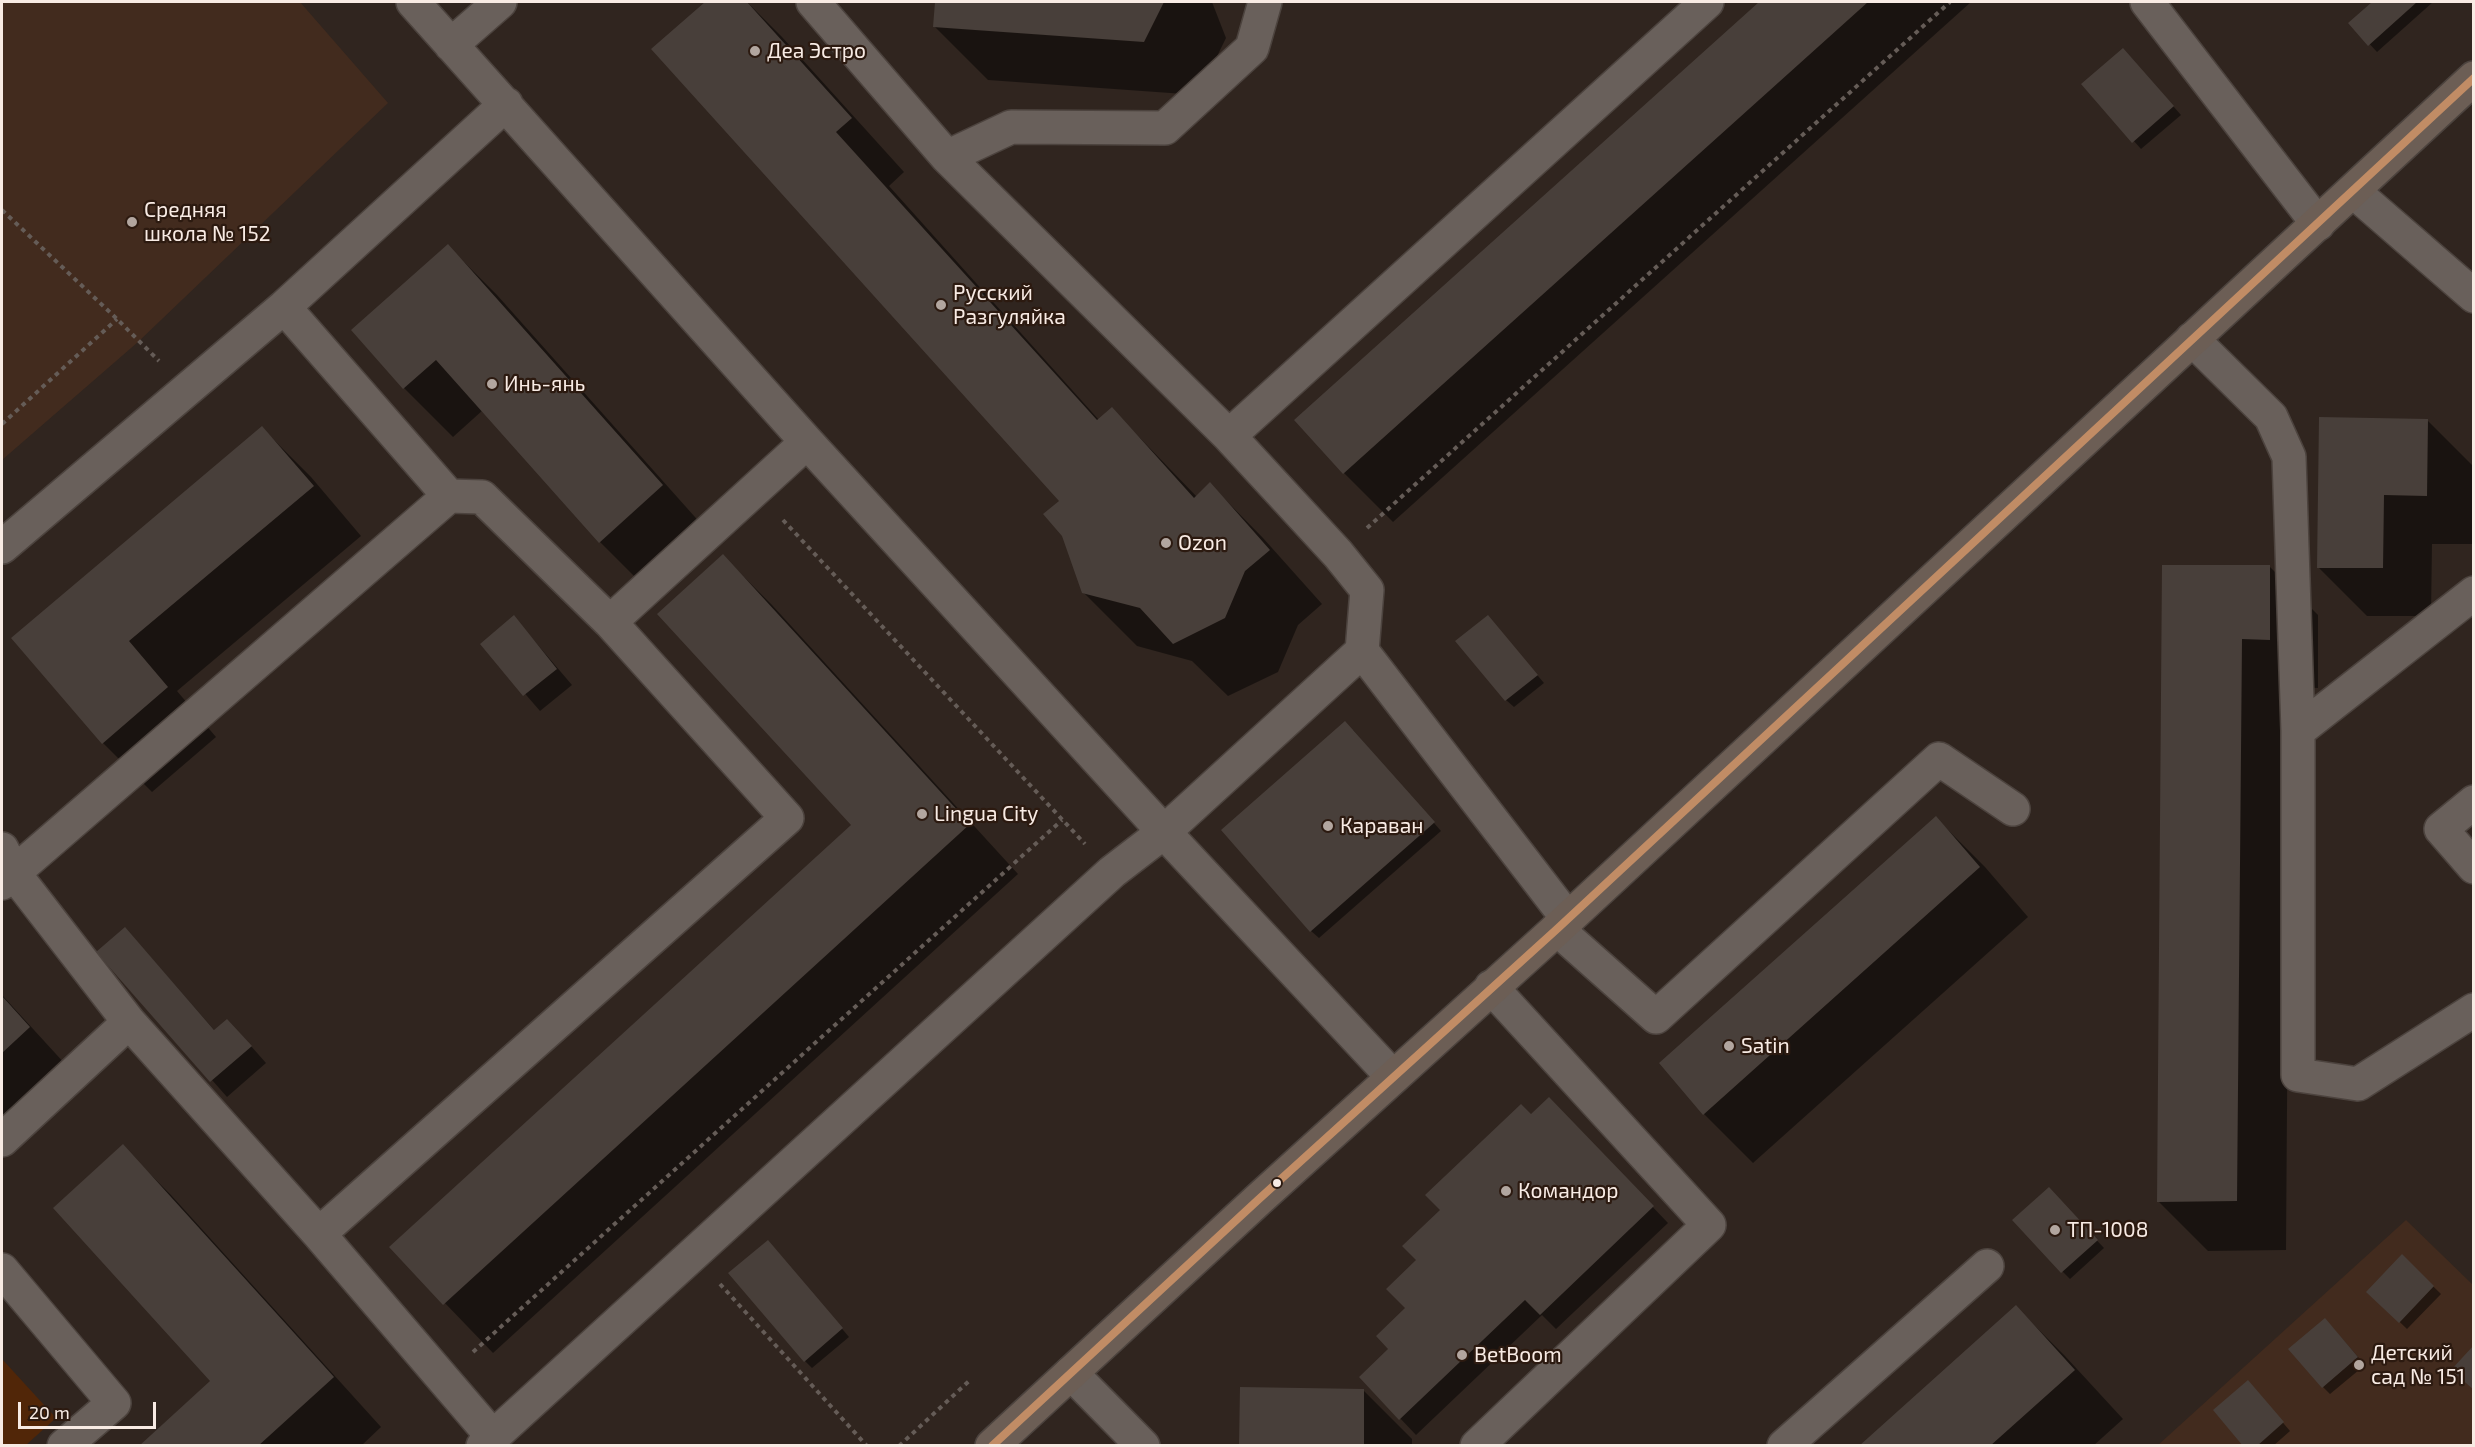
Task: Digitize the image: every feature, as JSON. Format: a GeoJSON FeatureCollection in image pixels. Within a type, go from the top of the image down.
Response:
{"type":"FeatureCollection","features":[{"type":"Feature","properties":{"kind":"main road"},"geometry":{"type":"LineString","coordinates":[[992,1446],[1562,924],[2474,78]]}},
{"type":"Feature","properties":{"kind":"street"},"geometry":{"type":"LineString","coordinates":[[413,2],[807,442],[1164,832],[1393,1077]]}},
{"type":"Feature","properties":{"kind":"street"},"geometry":{"type":"LineString","coordinates":[[451,45],[500,2]]}},
{"type":"Feature","properties":{"kind":"street"},"geometry":{"type":"LineString","coordinates":[[813,2],[947,157],[1229,436],[1338,554],[1367,590],[1362,651],[1562,924],[1656,1017],[1939,759],[2013,809]]}},
{"type":"Feature","properties":{"kind":"street"},"geometry":{"type":"LineString","coordinates":[[947,157],[1011,127],[1165,128],[1252,48],[1265,2]]}},
{"type":"Feature","properties":{"kind":"street"},"geometry":{"type":"LineString","coordinates":[[1229,436],[1707,2]]}},
{"type":"Feature","properties":{"kind":"street"},"geometry":{"type":"LineString","coordinates":[[2147,2],[2318,224]]}},
{"type":"Feature","properties":{"kind":"street"},"geometry":{"type":"LineString","coordinates":[[2,547],[284,307],[506,104]]}},
{"type":"Feature","properties":{"kind":"street"},"geometry":{"type":"LineString","coordinates":[[2353,191],[2470,288]]}},
{"type":"Feature","properties":{"kind":"street"},"geometry":{"type":"LineString","coordinates":[[284,307],[449,496]]}},
{"type":"Feature","properties":{"kind":"street"},"geometry":{"type":"LineString","coordinates":[[2192,339],[2271,417],[2289,457],[2298,731],[2298,1075],[2358,1084],[2474,1011]]}},
{"type":"Feature","properties":{"kind":"street"},"geometry":{"type":"LineString","coordinates":[[610,622],[807,442]]}},
{"type":"Feature","properties":{"kind":"street"},"geometry":{"type":"LineString","coordinates":[[319,1234],[787,818],[610,622],[482,497],[449,496],[6,868],[129,1022],[319,1234],[443,1379],[488,1441],[1112,872],[1164,832],[1362,651]]}},
{"type":"Feature","properties":{"kind":"street"},"geometry":{"type":"LineString","coordinates":[[2298,731],[2474,593]]}},
{"type":"Feature","properties":{"kind":"street"},"geometry":{"type":"LineString","coordinates":[[2474,802],[2441,829],[2474,867]]}},
{"type":"Feature","properties":{"kind":"street"},"geometry":{"type":"LineString","coordinates":[[1478,1446],[1709,1225],[1491,987]]}},
{"type":"Feature","properties":{"kind":"street"},"geometry":{"type":"LineString","coordinates":[[2,1140],[129,1022]]}},
{"type":"Feature","properties":{"kind":"street"},"geometry":{"type":"LineString","coordinates":[[1784,1446],[1987,1266]]}},
{"type":"Feature","properties":{"kind":"street"},"geometry":{"type":"LineString","coordinates":[[2,1270],[114,1403],[64,1446]]}},
{"type":"Feature","properties":{"kind":"street"},"geometry":{"type":"LineString","coordinates":[[1071,1373],[1143,1446]]}},
{"type":"Feature","properties":{"kind":"path"},"geometry":{"type":"LineString","coordinates":[[1338,554],[1950,2]]}},
{"type":"Feature","properties":{"kind":"path"},"geometry":{"type":"LineString","coordinates":[[2,210],[188,389]]}},
{"type":"Feature","properties":{"kind":"path"},"geometry":{"type":"LineString","coordinates":[[2,424],[117,319]]}},
{"type":"Feature","properties":{"kind":"path"},"geometry":{"type":"LineString","coordinates":[[443,1379],[1062,820],[756,491]]}},
{"type":"Feature","properties":{"kind":"path"},"geometry":{"type":"LineString","coordinates":[[694,1254],[867,1446]]}},
{"type":"Feature","properties":{"kind":"path"},"geometry":{"type":"LineString","coordinates":[[899,1446],[969,1381]]}},
{"type":"Feature","properties":{"kind":"shaded area","name":"Средняя школа № 152"},"geometry":{"type":"Polygon","coordinates":[[[2,2],[300,2],[388,103],[138,342],[2,460],[2,2]]]}},
{"type":"Feature","properties":{"kind":"shaded area","name":"Детский сад № 151"},"geometry":{"type":"Polygon","coordinates":[[[2406,1220],[2473,1285],[2473,1445],[2157,1446],[2406,1220]]]}},
{"type":"Feature","properties":{"kind":"shaded area"},"geometry":{"type":"Polygon","coordinates":[[[2,1359],[56,1418],[26,1445],[2,1445],[2,1359]]]}},
{"type":"Feature","properties":{"kind":"building"},"geometry":{"type":"Polygon","coordinates":[[[705,2],[747,2],[852,118],[836,132],[1097,420],[1112,407],[1194,498],[1210,482],[1270,550],[1245,571],[1225,618],[1173,644],[1140,608],[1082,593],[1062,536],[1043,514],[1059,501],[651,49],[705,2]]]}},
{"type":"Feature","properties":{"kind":"building"},"geometry":{"type":"Polygon","coordinates":[[[935,2],[1164,2],[1144,42],[933,27],[935,2]]]}},
{"type":"Feature","properties":{"kind":"building"},"geometry":{"type":"Polygon","coordinates":[[[1759,2],[1868,2],[1343,474],[1294,420],[1759,2]]]}},
{"type":"Feature","properties":{"kind":"building"},"geometry":{"type":"Polygon","coordinates":[[[2372,2],[2417,2],[2368,46],[2348,23],[2372,2]]]}},
{"type":"Feature","properties":{"kind":"building"},"geometry":{"type":"Polygon","coordinates":[[[2123,48],[2174,106],[2132,143],[2081,84],[2123,48]]]}},
{"type":"Feature","properties":{"kind":"building"},"geometry":{"type":"Polygon","coordinates":[[[448,244],[663,485],[599,543],[436,360],[403,389],[351,330],[448,244]]]}},
{"type":"Feature","properties":{"kind":"building"},"geometry":{"type":"Polygon","coordinates":[[[2319,417],[2428,419],[2427,496],[2384,495],[2383,568],[2317,568],[2319,417]]]}},
{"type":"Feature","properties":{"kind":"building"},"geometry":{"type":"Polygon","coordinates":[[[262,426],[314,486],[129,641],[168,687],[102,744],[11,638],[262,426]]]}},
{"type":"Feature","properties":{"kind":"building"},"geometry":{"type":"Polygon","coordinates":[[[723,554],[970,824],[443,1305],[389,1247],[851,825],[657,614],[723,554]]]}},
{"type":"Feature","properties":{"kind":"building"},"geometry":{"type":"Polygon","coordinates":[[[2162,565],[2270,565],[2270,640],[2242,639],[2237,1201],[2157,1202],[2162,565]]]}},
{"type":"Feature","properties":{"kind":"building"},"geometry":{"type":"Polygon","coordinates":[[[514,615],[557,669],[523,696],[480,644],[514,615]]]}},
{"type":"Feature","properties":{"kind":"building"},"geometry":{"type":"Polygon","coordinates":[[[1488,615],[1538,675],[1505,701],[1455,641],[1488,615]]]}},
{"type":"Feature","properties":{"kind":"building","name":"Караван"},"geometry":{"type":"Polygon","coordinates":[[[1345,721],[1435,822],[1310,932],[1221,830],[1345,721]]]}},
{"type":"Feature","properties":{"kind":"building"},"geometry":{"type":"Polygon","coordinates":[[[1936,816],[1980,867],[1703,1115],[1659,1063],[1936,816]]]}},
{"type":"Feature","properties":{"kind":"building"},"geometry":{"type":"Polygon","coordinates":[[[125,927],[214,1030],[227,1019],[252,1046],[210,1082],[96,952],[125,927]]]}},
{"type":"Feature","properties":{"kind":"building"},"geometry":{"type":"Polygon","coordinates":[[[2,996],[30,1027],[2,1053],[2,996]]]}},
{"type":"Feature","properties":{"kind":"building"},"geometry":{"type":"Polygon","coordinates":[[[1549,1097],[1654,1206],[1540,1315],[1525,1300],[1399,1420],[1359,1377],[1388,1349],[1376,1336],[1405,1308],[1386,1289],[1416,1260],[1402,1246],[1440,1210],[1425,1195],[1521,1104],[1531,1114],[1549,1097]]]}},
{"type":"Feature","properties":{"kind":"building"},"geometry":{"type":"Polygon","coordinates":[[[123,1144],[334,1377],[258,1446],[139,1446],[210,1381],[53,1208],[123,1144]]]}},
{"type":"Feature","properties":{"kind":"building","name":"ТП-1008"},"geometry":{"type":"Polygon","coordinates":[[[2049,1187],[2098,1240],[2061,1273],[2012,1220],[2049,1187]]]}},
{"type":"Feature","properties":{"kind":"building"},"geometry":{"type":"Polygon","coordinates":[[[768,1240],[843,1328],[804,1362],[728,1273],[768,1240]]]}},
{"type":"Feature","properties":{"kind":"building"},"geometry":{"type":"Polygon","coordinates":[[[2402,1254],[2434,1286],[2399,1323],[2366,1292],[2402,1254]]]}},
{"type":"Feature","properties":{"kind":"building"},"geometry":{"type":"Polygon","coordinates":[[[2016,1305],[2075,1370],[1990,1446],[1859,1446],[2016,1305]]]}},
{"type":"Feature","properties":{"kind":"building"},"geometry":{"type":"Polygon","coordinates":[[[2325,1318],[2358,1357],[2322,1388],[2288,1349],[2325,1318]]]}},
{"type":"Feature","properties":{"kind":"building"},"geometry":{"type":"Polygon","coordinates":[[[2474,1345],[2474,1390],[2451,1370],[2474,1345]]]}},
{"type":"Feature","properties":{"kind":"building"},"geometry":{"type":"Polygon","coordinates":[[[2248,1380],[2284,1422],[2257,1446],[2243,1446],[2213,1410],[2248,1380]]]}},
{"type":"Feature","properties":{"kind":"building"},"geometry":{"type":"Polygon","coordinates":[[[1240,1387],[1364,1389],[1364,1446],[1239,1446],[1240,1387]]]}},
{"type":"Feature","properties":{"kind":"transit line"},"geometry":{"type":"LineString","coordinates":[[992,1446],[1259,1199],[1557,929],[2474,78]]}},
{"type":"Feature","properties":{"kind":"place","name":"Деа Эстро"},"geometry":{"type":"Point","coordinates":[755,51]}},
{"type":"Feature","properties":{"kind":"place","name":"Средняя школа № 152"},"geometry":{"type":"Point","coordinates":[132,222]}},
{"type":"Feature","properties":{"kind":"place","name":"Русский Разгуляйка"},"geometry":{"type":"Point","coordinates":[941,305]}},
{"type":"Feature","properties":{"kind":"place","name":"Инь-янь"},"geometry":{"type":"Point","coordinates":[492,384]}},
{"type":"Feature","properties":{"kind":"place","name":"Ozon"},"geometry":{"type":"Point","coordinates":[1166,543]}},
{"type":"Feature","properties":{"kind":"place","name":"Lingua City"},"geometry":{"type":"Point","coordinates":[922,814]}},
{"type":"Feature","properties":{"kind":"place","name":"Караван"},"geometry":{"type":"Point","coordinates":[1328,826]}},
{"type":"Feature","properties":{"kind":"place","name":"Satin"},"geometry":{"type":"Point","coordinates":[1729,1046]}},
{"type":"Feature","properties":{"kind":"place","name":"Командор"},"geometry":{"type":"Point","coordinates":[1506,1191]}},
{"type":"Feature","properties":{"kind":"place","name":"ТП-1008"},"geometry":{"type":"Point","coordinates":[2055,1230]}},
{"type":"Feature","properties":{"kind":"place","name":"BetBoom"},"geometry":{"type":"Point","coordinates":[1462,1355]}},
{"type":"Feature","properties":{"kind":"place","name":"Детский сад № 151"},"geometry":{"type":"Point","coordinates":[2359,1365]}}]}
